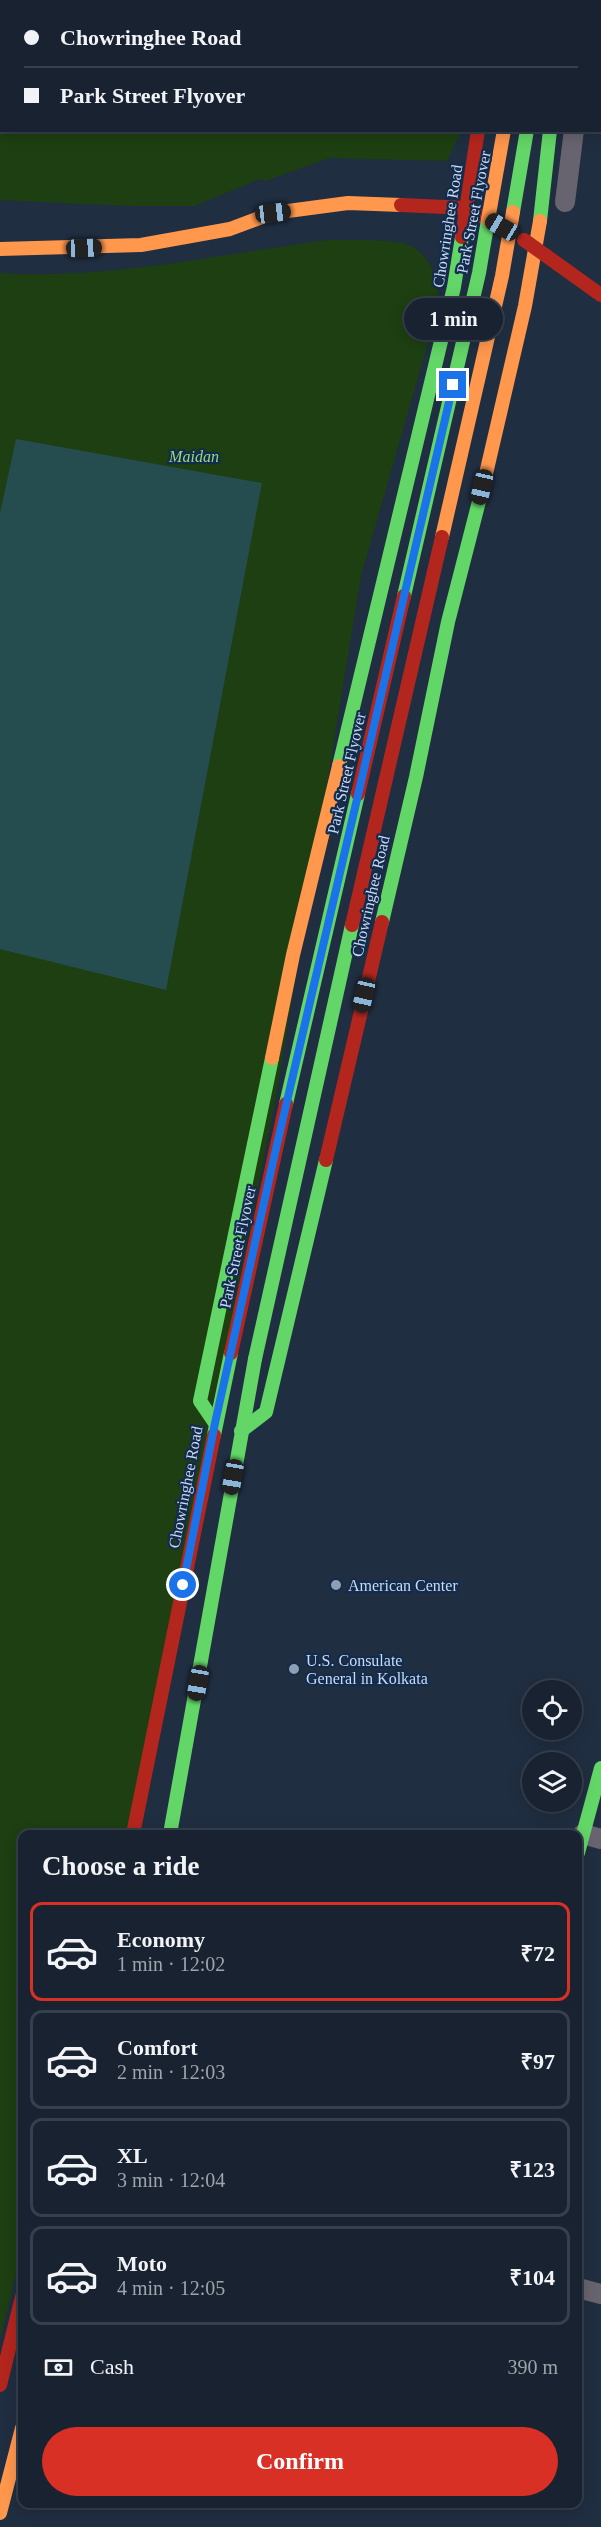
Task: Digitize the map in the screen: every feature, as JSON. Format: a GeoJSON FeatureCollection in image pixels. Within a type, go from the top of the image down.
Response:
{"type":"FeatureCollection","features":[{"type":"Feature","properties":{"kind":"main road","name":"Chowringhee Road"},"geometry":{"type":"LineString","coordinates":[[134,1830],[215,1423],[200,1401],[293,955],[454,287],[468,208],[478,132]]}},
{"type":"Feature","properties":{"kind":"main road","name":"Park Street Flyover"},"geometry":{"type":"LineString","coordinates":[[215,1423],[479,273],[504,132]]}},
{"type":"Feature","properties":{"kind":"main road"},"geometry":{"type":"LineString","coordinates":[[171,1830],[255,1359],[315,1084],[502,276],[527,132]]}},
{"type":"Feature","properties":{"kind":"main road","name":"Chowringhee Road"},"geometry":{"type":"LineString","coordinates":[[241,1431],[266,1412],[416,777],[448,622],[472,532],[537,247],[550,132]]}},
{"type":"Feature","properties":{"kind":"main road"},"geometry":{"type":"LineString","coordinates":[[0,249],[141,245],[230,229],[273,213],[348,203],[468,208],[537,247],[601,295]]}},
{"type":"Feature","properties":{"kind":"main road"},"geometry":{"type":"LineString","coordinates":[[341,754],[362,743],[374,741],[386,744],[406,756],[416,777]]}},
{"type":"Feature","properties":{"kind":"main road"},"geometry":{"type":"LineString","coordinates":[[587,1842],[601,1767]]}},
{"type":"Feature","properties":{"kind":"main road"},"geometry":{"type":"LineString","coordinates":[[0,2385],[18,2313]]}},
{"type":"Feature","properties":{"kind":"main road"},"geometry":{"type":"LineString","coordinates":[[0,2513],[18,2443]]}},
{"type":"Feature","properties":{"kind":"street"},"geometry":{"type":"LineString","coordinates":[[565,201],[574,132]]}},
{"type":"Feature","properties":{"kind":"street"},"geometry":{"type":"LineString","coordinates":[[582,2289],[601,2294]]}},
{"type":"Feature","properties":{"kind":"green space"},"geometry":{"type":"Polygon","coordinates":[[[0,132],[461,132],[447,161],[330,158],[265,181],[260,179],[194,206],[130,206],[0,200],[0,132]]]}},
{"type":"Feature","properties":{"kind":"green space","name":"Maidan"},"geometry":{"type":"Polygon","coordinates":[[[327,240],[403,243],[413,247],[428,261],[436,280],[438,301],[361,576],[277,1091],[130,1830],[18,1830],[18,2267],[0,2339],[0,273],[81,273],[327,240]]]}},
{"type":"Feature","properties":{"kind":"shaded area"},"geometry":{"type":"Polygon","coordinates":[[[16,439],[262,483],[166,990],[0,949],[0,513],[16,439]]]}},
{"type":"Feature","properties":{"kind":"traffic: fast"},"geometry":{"type":"LineString","coordinates":[[513,212],[527,132]]}},
{"type":"Feature","properties":{"kind":"traffic: fast"},"geometry":{"type":"LineString","coordinates":[[540,221],[550,132]]}},
{"type":"Feature","properties":{"kind":"traffic: fast"},"geometry":{"type":"LineString","coordinates":[[404,596],[479,273],[488,220]]}},
{"type":"Feature","properties":{"kind":"traffic: fast"},"geometry":{"type":"LineString","coordinates":[[339,766],[454,287],[462,237]]}},
{"type":"Feature","properties":{"kind":"traffic: fast"},"geometry":{"type":"LineString","coordinates":[[382,922],[416,777],[448,622],[485,478]]}},
{"type":"Feature","properties":{"kind":"traffic: fast"},"geometry":{"type":"LineString","coordinates":[[286,1104],[358,794]]}},
{"type":"Feature","properties":{"kind":"traffic: fast"},"geometry":{"type":"LineString","coordinates":[[255,1359],[352,925]]}},
{"type":"Feature","properties":{"kind":"traffic: fast"},"geometry":{"type":"LineString","coordinates":[[215,1423],[200,1401],[272,1058]]}},
{"type":"Feature","properties":{"kind":"traffic: fast"},"geometry":{"type":"LineString","coordinates":[[241,1431],[266,1412],[326,1160]]}},
{"type":"Feature","properties":{"kind":"traffic: fast"},"geometry":{"type":"LineString","coordinates":[[214,1435],[231,1353]]}},
{"type":"Feature","properties":{"kind":"traffic: fast"},"geometry":{"type":"LineString","coordinates":[[171,1830],[255,1359]]}},
{"type":"Feature","properties":{"kind":"traffic: fast"},"geometry":{"type":"LineString","coordinates":[[582,1838],[601,1768]]}},
{"type":"Feature","properties":{"kind":"traffic: slow"},"geometry":{"type":"LineString","coordinates":[[488,220],[504,132]]}},
{"type":"Feature","properties":{"kind":"traffic: slow"},"geometry":{"type":"LineString","coordinates":[[0,249],[141,245],[230,229],[273,213],[348,203],[401,205]]}},
{"type":"Feature","properties":{"kind":"traffic: slow"},"geometry":{"type":"LineString","coordinates":[[442,537],[502,276],[513,212]]}},
{"type":"Feature","properties":{"kind":"traffic: slow"},"geometry":{"type":"LineString","coordinates":[[485,478],[525,306],[540,221]]}},
{"type":"Feature","properties":{"kind":"traffic: slow"},"geometry":{"type":"LineString","coordinates":[[272,1058],[293,955],[339,766]]}},
{"type":"Feature","properties":{"kind":"traffic: slow"},"geometry":{"type":"LineString","coordinates":[[0,2513],[18,2443]]}},
{"type":"Feature","properties":{"kind":"traffic: jam"},"geometry":{"type":"LineString","coordinates":[[462,237],[478,132]]}},
{"type":"Feature","properties":{"kind":"traffic: jam"},"geometry":{"type":"LineString","coordinates":[[401,205],[467,208],[483,217]]}},
{"type":"Feature","properties":{"kind":"traffic: jam"},"geometry":{"type":"LineString","coordinates":[[524,240],[601,295]]}},
{"type":"Feature","properties":{"kind":"traffic: jam"},"geometry":{"type":"LineString","coordinates":[[352,925],[442,537]]}},
{"type":"Feature","properties":{"kind":"traffic: jam"},"geometry":{"type":"LineString","coordinates":[[358,794],[404,596]]}},
{"type":"Feature","properties":{"kind":"traffic: jam"},"geometry":{"type":"LineString","coordinates":[[326,1160],[382,922]]}},
{"type":"Feature","properties":{"kind":"traffic: jam"},"geometry":{"type":"LineString","coordinates":[[231,1353],[286,1104]]}},
{"type":"Feature","properties":{"kind":"traffic: jam"},"geometry":{"type":"LineString","coordinates":[[134,1830],[214,1435]]}},
{"type":"Feature","properties":{"kind":"traffic: jam"},"geometry":{"type":"LineString","coordinates":[[0,2385],[18,2313]]}},
{"type":"Feature","properties":{"kind":"place","name":"American Center"},"geometry":{"type":"Point","coordinates":[336,1585]}},
{"type":"Feature","properties":{"kind":"place","name":"U.S. Consulate General in Kolkata"},"geometry":{"type":"Point","coordinates":[294,1669]}},
{"type":"Feature","properties":{"kind":"route"},"geometry":{"type":"LineString","coordinates":[[183,1585],[215,1423],[275,1153],[453,385]]}}]}
